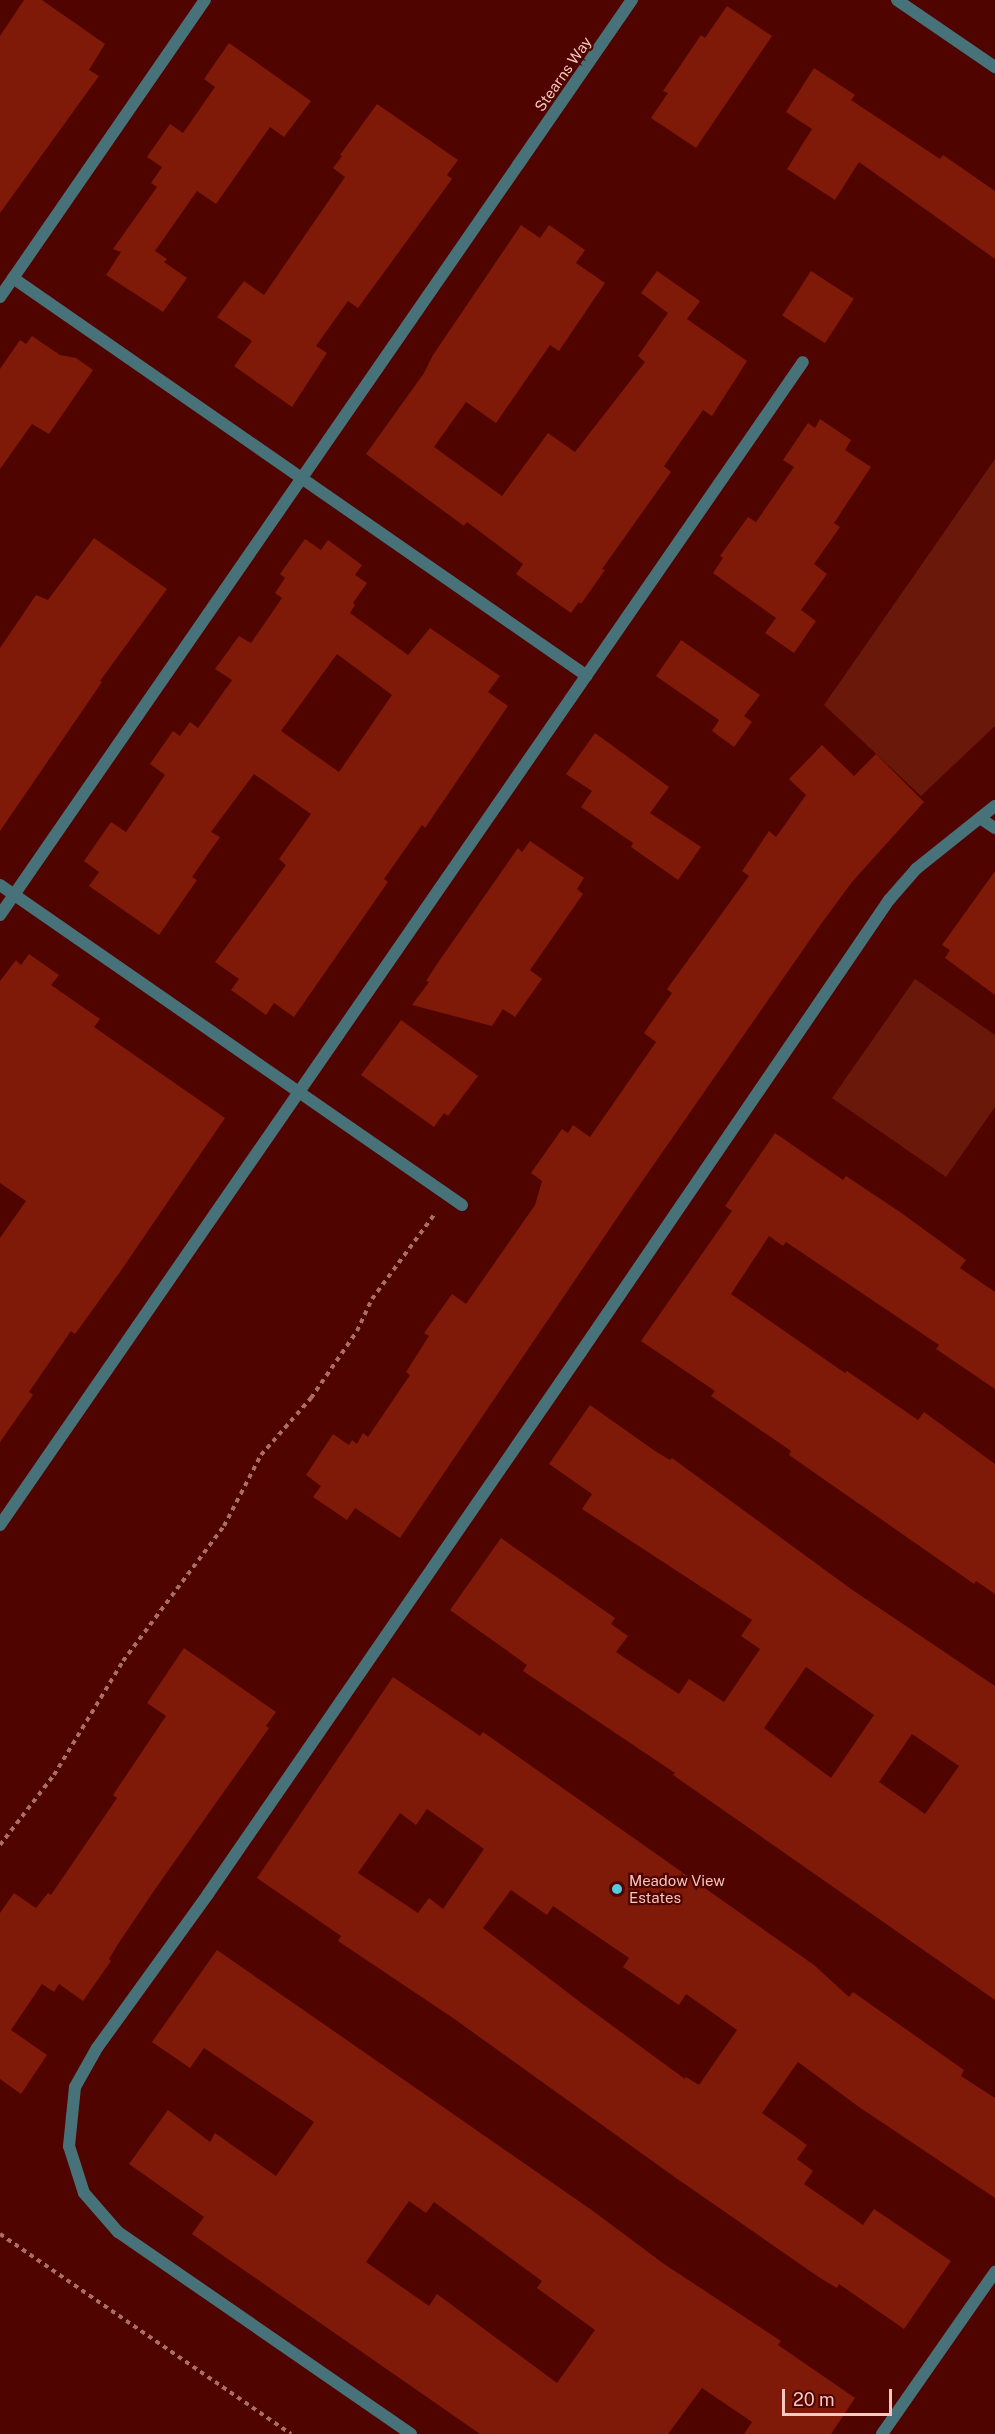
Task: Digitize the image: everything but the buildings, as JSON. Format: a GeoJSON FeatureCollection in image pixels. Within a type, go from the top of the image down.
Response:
{"type":"FeatureCollection","features":[{"type":"Feature","properties":{"kind":"street"},"geometry":{"type":"LineString","coordinates":[[0,297],[205,0]]}},
{"type":"Feature","properties":{"kind":"street","name":"Stearns Way"},"geometry":{"type":"LineString","coordinates":[[0,915],[632,0]]}},
{"type":"Feature","properties":{"kind":"street"},"geometry":{"type":"LineString","coordinates":[[897,0],[995,67]]}},
{"type":"Feature","properties":{"kind":"street"},"geometry":{"type":"LineString","coordinates":[[13,278],[587,676]]}},
{"type":"Feature","properties":{"kind":"street"},"geometry":{"type":"LineString","coordinates":[[0,1524],[803,362]]}},
{"type":"Feature","properties":{"kind":"street"},"geometry":{"type":"LineString","coordinates":[[411,2434],[118,2232],[84,2193],[69,2146],[75,2087],[97,2048],[334,1711],[889,900],[916,869],[995,806]]}},
{"type":"Feature","properties":{"kind":"street"},"geometry":{"type":"LineString","coordinates":[[980,818],[995,828]]}},
{"type":"Feature","properties":{"kind":"street"},"geometry":{"type":"LineString","coordinates":[[0,885],[462,1204]]}},
{"type":"Feature","properties":{"kind":"street"},"geometry":{"type":"LineString","coordinates":[[882,2434],[995,2272]]}},
{"type":"Feature","properties":{"kind":"path"},"geometry":{"type":"LineString","coordinates":[[0,1845],[54,1775],[123,1661],[224,1526],[261,1455],[311,1398],[357,1331],[372,1299],[449,1196]]}},
{"type":"Feature","properties":{"kind":"path"},"geometry":{"type":"LineString","coordinates":[[0,2234],[291,2434]]}},
{"type":"Feature","properties":{"kind":"shaded area"},"geometry":{"type":"Polygon","coordinates":[[[995,459],[995,726],[921,796],[824,705],[995,459]]]}},
{"type":"Feature","properties":{"kind":"shaded area"},"geometry":{"type":"Polygon","coordinates":[[[915,979],[995,1035],[995,1107],[946,1177],[832,1098],[915,979]]]}},
{"type":"Feature","properties":{"kind":"place","name":"Meadow View Estates"},"geometry":{"type":"Point","coordinates":[617,1889]}}]}
